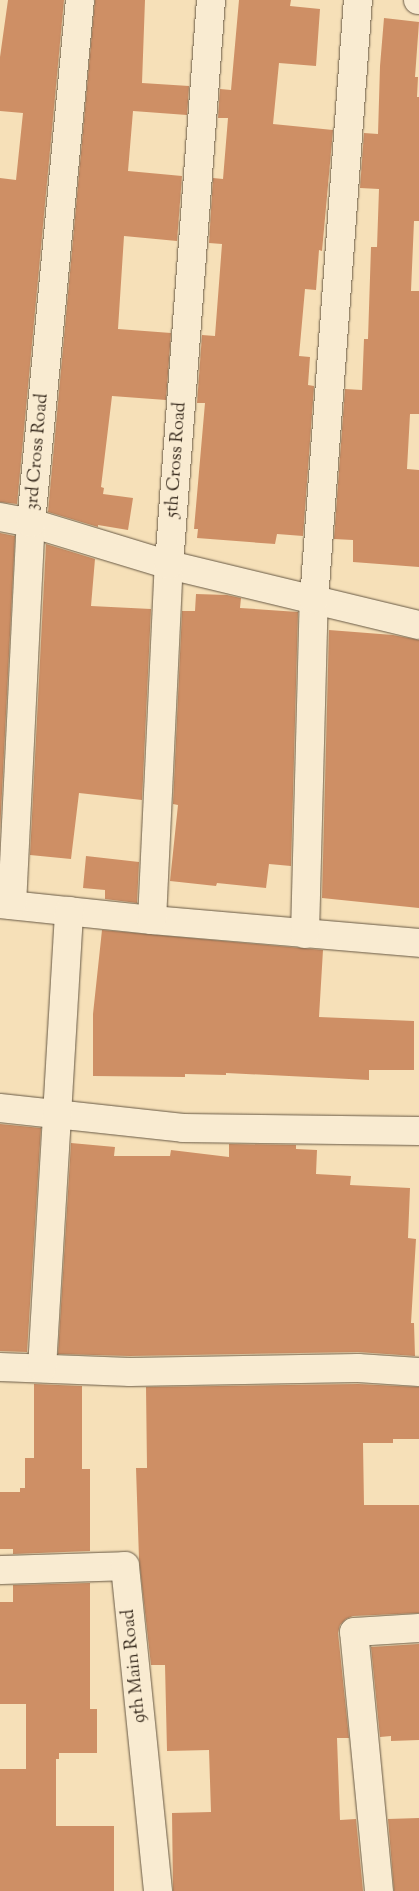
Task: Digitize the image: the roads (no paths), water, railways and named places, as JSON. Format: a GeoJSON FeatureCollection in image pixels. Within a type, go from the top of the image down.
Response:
{"type":"FeatureCollection","features":[{"type":"Feature","properties":{"kind":"street","name":"3rd Cross Road"},"geometry":{"type":"LineString","coordinates":[[6,904],[31,523],[80,0]]}},
{"type":"Feature","properties":{"kind":"street","name":"5th Cross Road"},"geometry":{"type":"LineString","coordinates":[[152,920],[169,566],[211,0]]}},
{"type":"Feature","properties":{"kind":"street"},"geometry":{"type":"LineString","coordinates":[[305,934],[314,600],[358,0]]}},
{"type":"Feature","properties":{"kind":"street"},"geometry":{"type":"LineString","coordinates":[[0,517],[31,523],[169,566],[419,625]]}},
{"type":"Feature","properties":{"kind":"street"},"geometry":{"type":"LineString","coordinates":[[6,904],[152,920],[419,943]]}},
{"type":"Feature","properties":{"kind":"street"},"geometry":{"type":"LineString","coordinates":[[42,1368],[69,911]]}},
{"type":"Feature","properties":{"kind":"street"},"geometry":{"type":"LineString","coordinates":[[0,1108],[183,1128],[419,1131]]}},
{"type":"Feature","properties":{"kind":"street"},"geometry":{"type":"LineString","coordinates":[[0,1367],[130,1372],[358,1368],[419,1372]]}},
{"type":"Feature","properties":{"kind":"street","name":"9th Main Road"},"geometry":{"type":"LineString","coordinates":[[0,1570],[125,1566],[158,1891]]}},
{"type":"Feature","properties":{"kind":"street"},"geometry":{"type":"LineString","coordinates":[[379,1891],[354,1632],[419,1628]]}}]}
